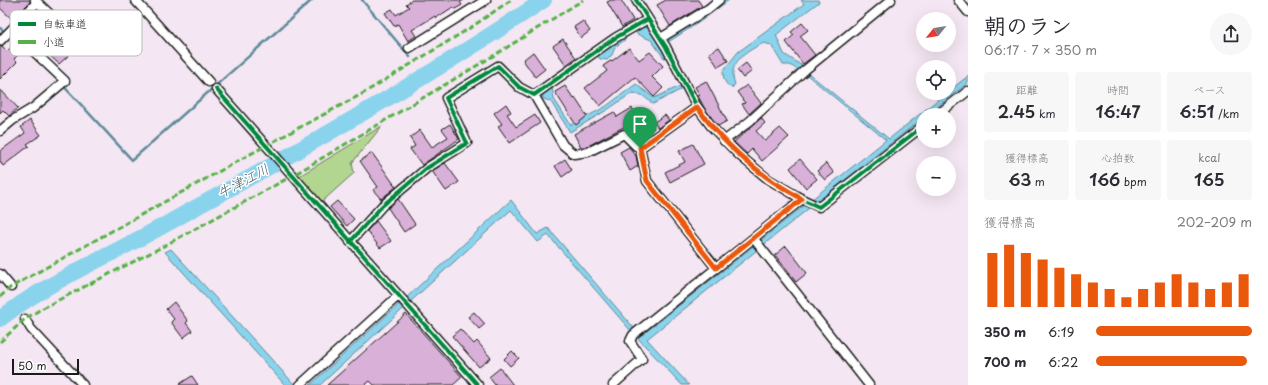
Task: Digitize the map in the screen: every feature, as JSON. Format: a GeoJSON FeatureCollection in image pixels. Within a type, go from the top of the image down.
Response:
{"type":"FeatureCollection","features":[{"type":"Feature","properties":{"kind":"street"},"geometry":{"type":"LineString","coordinates":[[135,0],[209,82]]}},
{"type":"Feature","properties":{"kind":"street"},"geometry":{"type":"LineString","coordinates":[[409,48],[486,0]]}},
{"type":"Feature","properties":{"kind":"street"},"geometry":{"type":"LineString","coordinates":[[636,0],[661,38],[697,107],[711,126],[739,155],[768,179],[804,200],[819,207],[916,131]]}},
{"type":"Feature","properties":{"kind":"street"},"geometry":{"type":"LineString","coordinates":[[661,38],[708,9],[719,0]]}},
{"type":"Feature","properties":{"kind":"street"},"geometry":{"type":"LineString","coordinates":[[724,141],[755,116],[804,71],[891,0]]}},
{"type":"Feature","properties":{"kind":"street"},"geometry":{"type":"LineString","coordinates":[[958,0],[968,12]]}},
{"type":"Feature","properties":{"kind":"street"},"geometry":{"type":"LineString","coordinates":[[28,10],[36,1],[46,10]]}},
{"type":"Feature","properties":{"kind":"street"},"geometry":{"type":"LineString","coordinates":[[534,95],[615,38],[648,19]]}},
{"type":"Feature","properties":{"kind":"street"},"geometry":{"type":"LineString","coordinates":[[2,39],[10,31]]}},
{"type":"Feature","properties":{"kind":"street"},"geometry":{"type":"LineString","coordinates":[[0,130],[33,108],[65,81],[39,56]]}},
{"type":"Feature","properties":{"kind":"street"},"geometry":{"type":"LineString","coordinates":[[350,242],[382,206],[427,168],[467,143],[446,98],[498,66],[519,87],[534,95],[563,145],[574,154],[588,152],[624,134],[640,148],[647,181],[716,268]]}},
{"type":"Feature","properties":{"kind":"street"},"geometry":{"type":"LineString","coordinates":[[216,89],[478,385]]}},
{"type":"Feature","properties":{"kind":"street"},"geometry":{"type":"LineString","coordinates":[[946,108],[968,90]]}},
{"type":"Feature","properties":{"kind":"street"},"geometry":{"type":"LineString","coordinates":[[640,148],[697,107]]}},
{"type":"Feature","properties":{"kind":"street"},"geometry":{"type":"LineString","coordinates":[[613,385],[642,359],[630,340],[632,335],[804,200]]}},
{"type":"Feature","properties":{"kind":"street"},"geometry":{"type":"LineString","coordinates":[[754,239],[869,385]]}},
{"type":"Feature","properties":{"kind":"street"},"geometry":{"type":"LineString","coordinates":[[0,274],[11,287]]}},
{"type":"Feature","properties":{"kind":"street"},"geometry":{"type":"LineString","coordinates":[[300,385],[398,296]]}},
{"type":"Feature","properties":{"kind":"street"},"geometry":{"type":"LineString","coordinates":[[25,319],[31,329],[83,385]]}},
{"type":"Feature","properties":{"kind":"green space"},"geometry":{"type":"Polygon","coordinates":[[[382,126],[352,163],[354,173],[316,207],[291,181],[382,126]]]}},
{"type":"Feature","properties":{"kind":"water"},"geometry":{"type":"Polygon","coordinates":[[[723,0],[729,0],[701,21],[662,46],[667,57],[664,58],[651,40],[637,34],[636,32],[643,27],[648,28],[659,43],[699,18],[723,0]]]}},
{"type":"Feature","properties":{"kind":"water"},"geometry":{"type":"Polygon","coordinates":[[[801,0],[818,0],[819,2],[776,35],[784,54],[801,65],[802,68],[889,139],[916,117],[916,124],[647,339],[689,385],[682,385],[630,330],[548,235],[538,242],[511,210],[410,302],[406,298],[511,200],[537,234],[548,228],[634,328],[642,335],[886,140],[801,70],[798,70],[790,65],[783,65],[771,45],[764,43],[740,58],[734,67],[733,75],[735,84],[732,88],[726,83],[723,71],[738,52],[804,4],[801,0]]]}},
{"type":"Feature","properties":{"kind":"water"},"geometry":{"type":"Polygon","coordinates":[[[626,37],[626,39],[615,47],[612,55],[607,60],[600,59],[597,55],[626,37]]]}},
{"type":"Feature","properties":{"kind":"water"},"geometry":{"type":"Polygon","coordinates":[[[968,76],[968,83],[956,92],[956,85],[968,76]]]}},
{"type":"Feature","properties":{"kind":"water"},"geometry":{"type":"Polygon","coordinates":[[[636,84],[654,98],[680,86],[682,89],[653,104],[642,95],[632,93],[570,132],[551,102],[542,98],[544,92],[552,87],[554,99],[571,125],[605,107],[636,84]]]}},
{"type":"Feature","properties":{"kind":"water"},"geometry":{"type":"Polygon","coordinates":[[[937,100],[946,100],[936,108],[927,108],[937,100]]]}},
{"type":"Feature","properties":{"kind":"water"},"geometry":{"type":"Polygon","coordinates":[[[171,249],[294,384],[293,385],[285,385],[165,252],[171,249]]]}},
{"type":"Feature","properties":{"kind":"water"},"geometry":{"type":"Polygon","coordinates":[[[399,304],[403,309],[320,385],[310,385],[399,304]]]}},
{"type":"Feature","properties":{"kind":"building"},"geometry":{"type":"Polygon","coordinates":[[[0,0],[30,0],[30,2],[22,10],[10,10],[10,17],[0,8],[0,0]]]}},
{"type":"Feature","properties":{"kind":"building"},"geometry":{"type":"Polygon","coordinates":[[[412,0],[464,0],[460,2],[462,5],[455,9],[453,7],[436,18],[435,16],[412,30],[416,36],[408,41],[398,24],[394,26],[385,13],[392,9],[396,15],[409,7],[406,4],[412,0]]]}},
{"type":"Feature","properties":{"kind":"building"},"geometry":{"type":"Polygon","coordinates":[[[611,0],[621,0],[633,20],[622,27],[607,2],[611,0]]]}},
{"type":"Feature","properties":{"kind":"building"},"geometry":{"type":"Polygon","coordinates":[[[666,0],[698,0],[702,6],[670,26],[657,5],[666,0]]]}},
{"type":"Feature","properties":{"kind":"building"},"geometry":{"type":"Polygon","coordinates":[[[583,21],[590,31],[581,38],[574,27],[583,21]]]}},
{"type":"Feature","properties":{"kind":"building"},"geometry":{"type":"Polygon","coordinates":[[[802,23],[808,30],[800,36],[815,55],[803,64],[786,42],[794,35],[791,32],[802,23]]]}},
{"type":"Feature","properties":{"kind":"building"},"geometry":{"type":"Polygon","coordinates":[[[563,39],[576,58],[566,65],[553,46],[563,39]]]}},
{"type":"Feature","properties":{"kind":"building"},"geometry":{"type":"Polygon","coordinates":[[[0,46],[7,51],[10,48],[10,56],[17,56],[14,59],[17,62],[0,79],[0,46]]]}},
{"type":"Feature","properties":{"kind":"building"},"geometry":{"type":"Polygon","coordinates":[[[719,47],[728,61],[718,67],[709,53],[719,47]]]}},
{"type":"Feature","properties":{"kind":"building"},"geometry":{"type":"Polygon","coordinates":[[[629,48],[639,60],[650,52],[663,66],[652,77],[663,88],[654,97],[635,77],[600,106],[585,88],[607,71],[603,66],[629,48]]]}},
{"type":"Feature","properties":{"kind":"building"},"geometry":{"type":"Polygon","coordinates":[[[533,52],[545,69],[535,77],[523,60],[533,52]]]}},
{"type":"Feature","properties":{"kind":"building"},"geometry":{"type":"Polygon","coordinates":[[[50,56],[68,56],[59,64],[50,56]]]}},
{"type":"Feature","properties":{"kind":"building"},"geometry":{"type":"Polygon","coordinates":[[[746,63],[752,71],[743,78],[737,70],[746,63]]]}},
{"type":"Feature","properties":{"kind":"building"},"geometry":{"type":"Polygon","coordinates":[[[706,81],[727,121],[718,126],[705,109],[698,96],[700,95],[695,87],[706,81]]]}},
{"type":"Feature","properties":{"kind":"building"},"geometry":{"type":"Polygon","coordinates":[[[747,85],[761,103],[749,114],[742,104],[745,103],[737,92],[747,85]]]}},
{"type":"Feature","properties":{"kind":"building"},"geometry":{"type":"Polygon","coordinates":[[[565,86],[587,116],[576,125],[555,92],[565,86]]]}},
{"type":"Feature","properties":{"kind":"building"},"geometry":{"type":"Polygon","coordinates":[[[0,89],[18,108],[9,116],[3,110],[0,113],[0,89]]]}},
{"type":"Feature","properties":{"kind":"building"},"geometry":{"type":"Polygon","coordinates":[[[506,104],[511,112],[507,114],[516,127],[535,115],[540,123],[510,143],[498,126],[502,124],[494,113],[506,104]]]}},
{"type":"Feature","properties":{"kind":"building"},"geometry":{"type":"Polygon","coordinates":[[[632,108],[635,113],[642,109],[654,128],[638,135],[631,123],[586,147],[581,147],[574,134],[614,112],[617,117],[632,108]]]}},
{"type":"Feature","properties":{"kind":"building"},"geometry":{"type":"Polygon","coordinates":[[[665,115],[669,120],[658,128],[654,122],[665,115]]]}},
{"type":"Feature","properties":{"kind":"building"},"geometry":{"type":"Polygon","coordinates":[[[761,118],[765,123],[756,131],[765,141],[780,128],[789,137],[762,161],[752,149],[747,154],[734,142],[761,118]]]}},
{"type":"Feature","properties":{"kind":"building"},"geometry":{"type":"Polygon","coordinates":[[[30,120],[41,135],[27,144],[29,146],[3,166],[0,161],[0,151],[25,133],[21,127],[30,120]]]}},
{"type":"Feature","properties":{"kind":"building"},"geometry":{"type":"Polygon","coordinates":[[[450,124],[459,139],[422,165],[410,149],[415,146],[410,138],[420,130],[432,147],[448,137],[442,129],[450,124]]]}},
{"type":"Feature","properties":{"kind":"building"},"geometry":{"type":"Polygon","coordinates":[[[693,144],[704,164],[670,182],[665,172],[685,162],[679,151],[693,144]]]}},
{"type":"Feature","properties":{"kind":"building"},"geometry":{"type":"Polygon","coordinates":[[[629,147],[636,156],[638,166],[630,171],[620,152],[629,147]]]}},
{"type":"Feature","properties":{"kind":"building"},"geometry":{"type":"Polygon","coordinates":[[[372,153],[396,187],[381,199],[373,190],[378,187],[360,161],[372,153]]]}},
{"type":"Feature","properties":{"kind":"building"},"geometry":{"type":"Polygon","coordinates":[[[565,159],[572,170],[562,177],[555,166],[565,159]]]}},
{"type":"Feature","properties":{"kind":"building"},"geometry":{"type":"Polygon","coordinates":[[[800,159],[817,179],[806,188],[790,168],[800,159]]]}},
{"type":"Feature","properties":{"kind":"building"},"geometry":{"type":"Polygon","coordinates":[[[445,163],[459,182],[446,191],[432,171],[445,163]]]}},
{"type":"Feature","properties":{"kind":"building"},"geometry":{"type":"Polygon","coordinates":[[[826,163],[834,173],[825,180],[817,171],[826,163]]]}},
{"type":"Feature","properties":{"kind":"building"},"geometry":{"type":"Polygon","coordinates":[[[398,199],[415,224],[404,232],[388,208],[398,199]]]}},
{"type":"Feature","properties":{"kind":"building"},"geometry":{"type":"Polygon","coordinates":[[[337,201],[354,219],[347,226],[330,207],[337,201]]]}},
{"type":"Feature","properties":{"kind":"building"},"geometry":{"type":"Polygon","coordinates":[[[376,221],[391,241],[380,248],[367,231],[376,221]]]}},
{"type":"Feature","properties":{"kind":"building"},"geometry":{"type":"Polygon","coordinates":[[[786,246],[807,273],[796,282],[775,255],[786,246]]]}},
{"type":"Feature","properties":{"kind":"building"},"geometry":{"type":"Polygon","coordinates":[[[174,302],[188,321],[186,323],[192,331],[183,338],[171,322],[174,319],[166,309],[174,302]]]}},
{"type":"Feature","properties":{"kind":"building"},"geometry":{"type":"Polygon","coordinates":[[[474,312],[485,324],[479,329],[468,317],[474,312]]]}},
{"type":"Feature","properties":{"kind":"building"},"geometry":{"type":"Polygon","coordinates":[[[406,314],[462,377],[453,385],[374,385],[370,381],[365,385],[327,385],[406,314]]]}},
{"type":"Feature","properties":{"kind":"building"},"geometry":{"type":"Polygon","coordinates":[[[460,329],[474,344],[477,341],[491,358],[479,367],[452,336],[460,329]]]}},
{"type":"Feature","properties":{"kind":"building"},"geometry":{"type":"Polygon","coordinates":[[[512,351],[519,358],[510,366],[504,359],[512,351]]]}},
{"type":"Feature","properties":{"kind":"building"},"geometry":{"type":"Polygon","coordinates":[[[500,368],[513,385],[495,385],[489,377],[500,368]]]}},
{"type":"Feature","properties":{"kind":"building"},"geometry":{"type":"Polygon","coordinates":[[[192,376],[198,385],[178,385],[192,376]]]}},
{"type":"Feature","properties":{"kind":"waterway"},"geometry":{"type":"LineString","coordinates":[[33,56],[85,108],[132,160],[312,0]]}},
{"type":"Feature","properties":{"kind":"waterway"},"geometry":{"type":"LineString","coordinates":[[362,0],[410,57]]}},
{"type":"Feature","properties":{"kind":"waterway","name":"牛津江川"},"geometry":{"type":"LineString","coordinates":[[0,319],[22,303],[56,282],[143,237],[282,160],[370,109],[458,56],[544,0]]}},
{"type":"Feature","properties":{"kind":"waterway"},"geometry":{"type":"LineString","coordinates":[[0,28],[10,36]]}},
{"type":"Feature","properties":{"kind":"marked path"},"geometry":{"type":"LineString","coordinates":[[0,297],[11,287],[362,94],[470,28],[511,0]]}},
{"type":"Feature","properties":{"kind":"marked path"},"geometry":{"type":"LineString","coordinates":[[0,342],[25,319],[41,309],[160,248],[292,176],[493,56],[583,0]]}},
{"type":"Feature","properties":{"kind":"cycle path"},"geometry":{"type":"LineString","coordinates":[[636,0],[666,47],[697,107],[711,126],[739,155],[768,179],[819,207],[916,131]]}},
{"type":"Feature","properties":{"kind":"cycle path"},"geometry":{"type":"LineString","coordinates":[[350,242],[382,206],[427,168],[467,143],[446,98],[498,66],[519,87],[534,95],[615,38],[648,19]]}},
{"type":"Feature","properties":{"kind":"cycle path"},"geometry":{"type":"LineString","coordinates":[[216,89],[478,385]]}},
{"type":"Feature","properties":{"kind":"route"},"geometry":{"type":"LineString","coordinates":[[697,107],[724,141],[739,155],[768,179],[802,199],[716,268],[647,181],[640,148],[697,107]]}}]}
